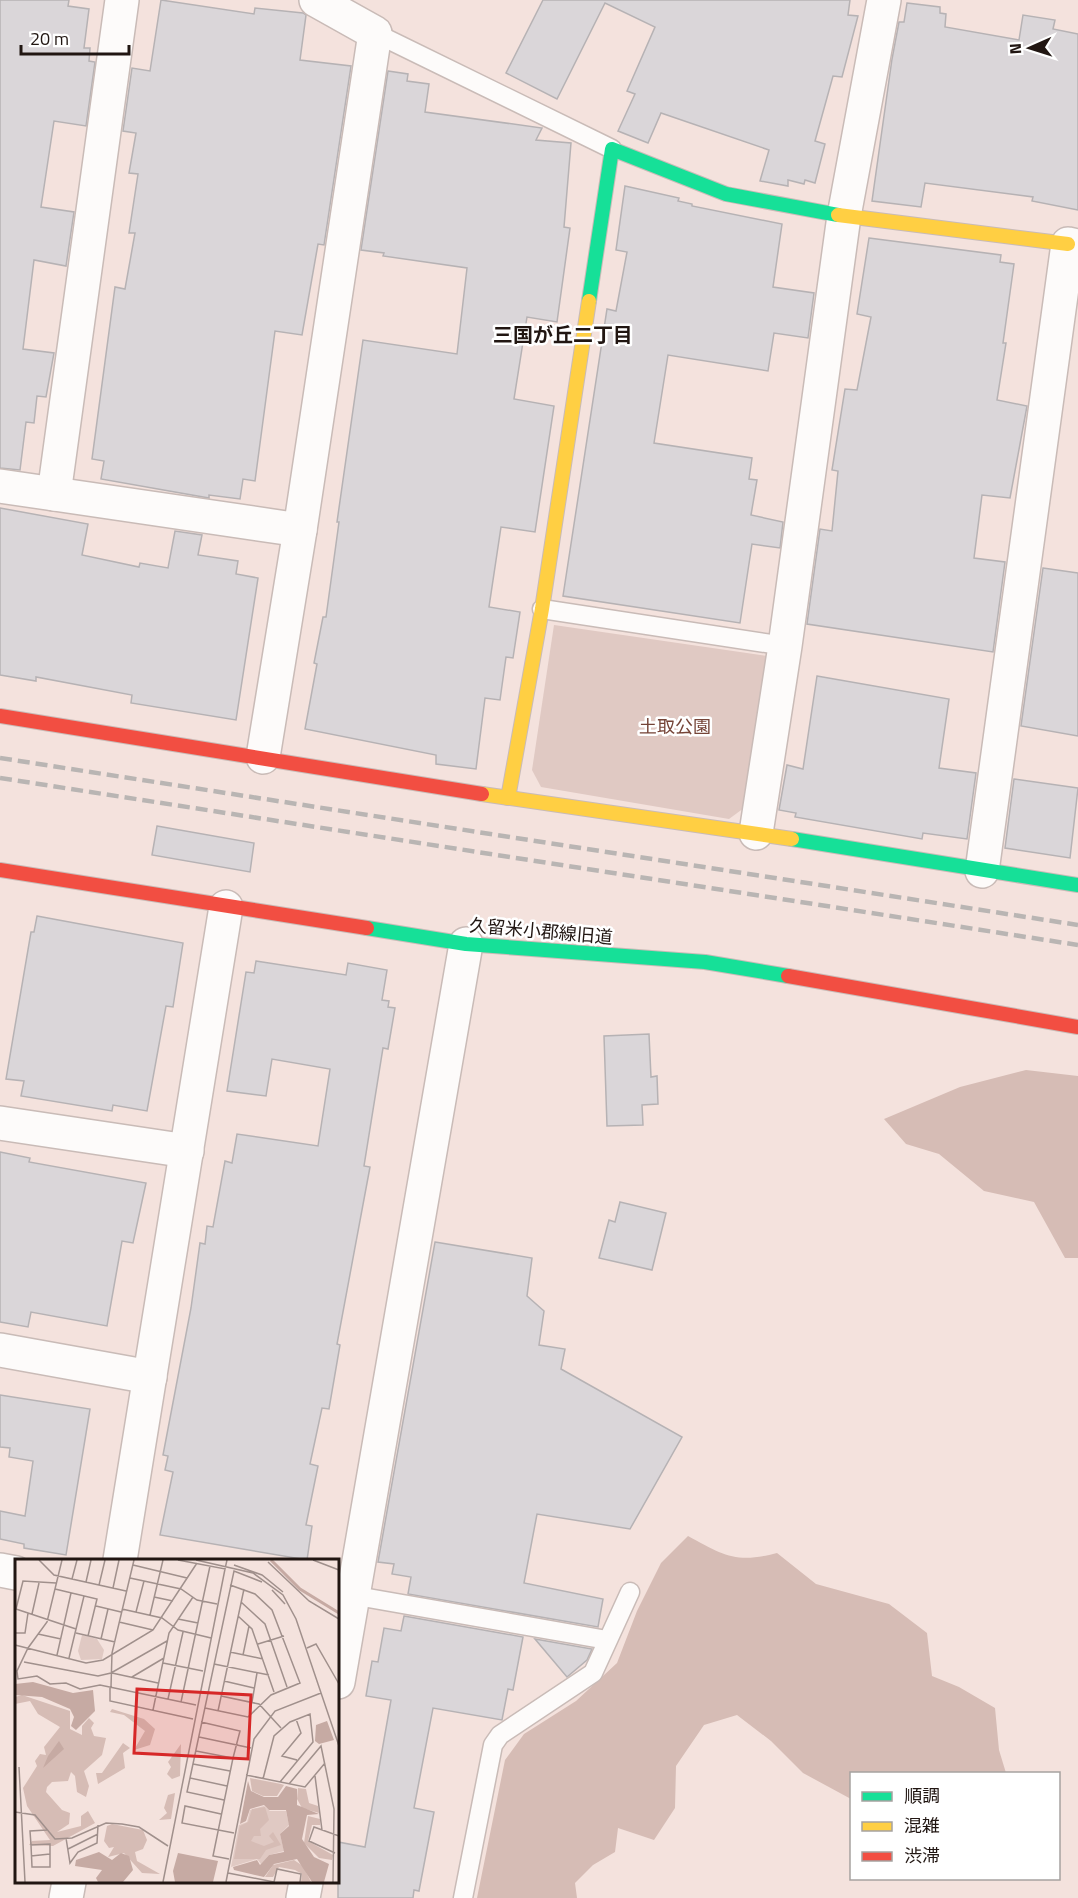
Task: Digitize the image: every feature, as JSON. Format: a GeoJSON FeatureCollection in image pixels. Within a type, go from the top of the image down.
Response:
{"type":"FeatureCollection","features":[{"type":"Feature","properties":{"kind":"street"},"geometry":{"type":"LineString","coordinates":[[54,494],[122,0]]}},
{"type":"Feature","properties":{"kind":"street"},"geometry":{"type":"LineString","coordinates":[[262,757],[300,530],[375,33],[316,0]]}},
{"type":"Feature","properties":{"kind":"street"},"geometry":{"type":"LineString","coordinates":[[756,833],[785,646],[844,216],[884,0]]}},
{"type":"Feature","properties":{"kind":"street"},"geometry":{"type":"LineString","coordinates":[[508,798],[542,609],[612,149],[726,194],[844,216],[1073,245],[982,871]]}},
{"type":"Feature","properties":{"kind":"street"},"geometry":{"type":"LineString","coordinates":[[0,486],[300,530]]}},
{"type":"Feature","properties":{"kind":"street"},"geometry":{"type":"LineString","coordinates":[[0,716],[508,798],[756,833],[1078,885]]}},
{"type":"Feature","properties":{"kind":"street","name":"久留米小郡線旧道"},"geometry":{"type":"LineString","coordinates":[[0,870],[466,944],[705,962],[1078,1027]]}},
{"type":"Feature","properties":{"kind":"street"},"geometry":{"type":"LineString","coordinates":[[120,1559],[226,907]]}},
{"type":"Feature","properties":{"kind":"street"},"geometry":{"type":"LineString","coordinates":[[339,1672],[345,1613],[466,944]]}},
{"type":"Feature","properties":{"kind":"street"},"geometry":{"type":"LineString","coordinates":[[0,1123],[187,1151]]}},
{"type":"Feature","properties":{"kind":"street"},"geometry":{"type":"LineString","coordinates":[[0,1350],[150,1377]]}},
{"type":"Feature","properties":{"kind":"street"},"geometry":{"type":"LineString","coordinates":[[0,1570],[15,1573]]}},
{"type":"Feature","properties":{"kind":"street"},"geometry":{"type":"LineString","coordinates":[[66,1898],[69,1883]]}},
{"type":"Feature","properties":{"kind":"street"},"geometry":{"type":"LineString","coordinates":[[303,1898],[306,1883]]}},
{"type":"Feature","properties":{"kind":"lane"},"geometry":{"type":"LineString","coordinates":[[375,33],[612,149]]}},
{"type":"Feature","properties":{"kind":"lane"},"geometry":{"type":"LineString","coordinates":[[542,609],[785,646]]}},
{"type":"Feature","properties":{"kind":"lane"},"geometry":{"type":"LineString","coordinates":[[463,1898],[493,1745],[500,1735],[593,1672],[630,1592]]}},
{"type":"Feature","properties":{"kind":"lane"},"geometry":{"type":"LineString","coordinates":[[345,1613],[607,1640]]}},
{"type":"Feature","properties":{"kind":"green space","name":"土取公園"},"geometry":{"type":"Polygon","coordinates":[[[554,625],[767,656],[748,805],[729,819],[541,787],[532,770],[554,625]]]}},
{"type":"Feature","properties":{"kind":"shaded area"},"geometry":{"type":"Polygon","coordinates":[[[1026,1070],[1078,1076],[1078,1258],[1065,1258],[1034,1202],[984,1191],[939,1154],[906,1144],[884,1119],[960,1087],[1026,1070]]]}},
{"type":"Feature","properties":{"kind":"shaded area"},"geometry":{"type":"Polygon","coordinates":[[[688,1536],[730,1556],[751,1558],[777,1553],[816,1584],[889,1604],[927,1633],[932,1676],[959,1687],[995,1708],[999,1750],[1006,1772],[850,1772],[850,1798],[803,1773],[771,1741],[737,1715],[704,1725],[676,1766],[675,1808],[654,1840],[618,1828],[615,1852],[593,1865],[575,1883],[577,1898],[477,1898],[505,1760],[524,1734],[576,1701],[617,1663],[637,1611],[661,1563],[688,1536]]]}},
{"type":"Feature","properties":{"kind":"building"},"geometry":{"type":"Polygon","coordinates":[[[0,0],[69,0],[68,6],[89,9],[84,48],[90,48],[89,61],[95,62],[86,126],[54,121],[41,207],[74,212],[66,266],[34,260],[23,349],[54,353],[46,397],[37,396],[34,423],[26,422],[20,470],[0,468],[0,0]]]}},
{"type":"Feature","properties":{"kind":"building"},"geometry":{"type":"Polygon","coordinates":[[[161,0],[254,14],[255,8],[303,13],[306,15],[300,60],[351,66],[324,245],[318,244],[302,335],[275,331],[255,481],[243,479],[240,499],[209,495],[209,498],[101,479],[104,461],[92,459],[115,287],[125,289],[135,233],[129,233],[138,174],[129,173],[136,133],[123,131],[132,68],[150,71],[161,0]]]}},
{"type":"Feature","properties":{"kind":"building"},"geometry":{"type":"Polygon","coordinates":[[[543,0],[850,0],[848,15],[858,16],[842,77],[833,76],[815,141],[825,144],[815,183],[805,180],[804,184],[788,180],[788,186],[760,181],[769,150],[661,113],[648,143],[618,131],[635,94],[627,91],[655,27],[605,3],[557,99],[506,73],[543,0]]]}},
{"type":"Feature","properties":{"kind":"building"},"geometry":{"type":"Polygon","coordinates":[[[907,3],[940,7],[940,13],[946,14],[945,27],[1019,40],[1023,15],[1055,20],[1053,29],[1078,34],[1078,210],[1032,201],[1033,197],[925,183],[921,207],[872,201],[892,59],[899,22],[904,22],[907,3]]]}},
{"type":"Feature","properties":{"kind":"building"},"geometry":{"type":"Polygon","coordinates":[[[388,71],[408,74],[407,81],[429,84],[425,112],[542,128],[536,140],[571,143],[564,227],[570,228],[557,322],[527,317],[514,399],[554,406],[535,532],[501,527],[489,607],[520,612],[513,658],[506,657],[500,700],[485,698],[476,769],[436,764],[436,755],[305,729],[317,664],[314,663],[323,617],[326,617],[363,340],[457,354],[467,268],[383,256],[384,253],[361,250],[388,71]]]}},
{"type":"Feature","properties":{"kind":"building"},"geometry":{"type":"Polygon","coordinates":[[[625,186],[679,198],[678,201],[692,204],[692,206],[782,224],[773,287],[814,293],[808,338],[774,333],[768,371],[668,355],[654,443],[752,458],[749,479],[757,480],[751,515],[783,522],[780,548],[752,544],[740,623],[563,596],[607,309],[616,311],[627,252],[616,250],[625,186]]]}},
{"type":"Feature","properties":{"kind":"building"},"geometry":{"type":"Polygon","coordinates":[[[869,238],[1001,255],[1000,262],[1014,264],[1003,343],[1006,343],[997,400],[1027,406],[1010,498],[982,495],[974,558],[1005,562],[993,652],[807,624],[820,529],[832,531],[838,471],[832,470],[845,389],[857,390],[871,317],[857,314],[869,238]]]}},
{"type":"Feature","properties":{"kind":"building"},"geometry":{"type":"Polygon","coordinates":[[[0,508],[88,524],[82,555],[139,567],[140,563],[168,568],[175,531],[202,535],[198,555],[238,561],[236,574],[258,578],[236,720],[131,703],[132,695],[36,677],[36,681],[0,675],[0,508]]]}},
{"type":"Feature","properties":{"kind":"building"},"geometry":{"type":"Polygon","coordinates":[[[1043,568],[1078,573],[1078,736],[1021,726],[1043,568]]]}},
{"type":"Feature","properties":{"kind":"building"},"geometry":{"type":"Polygon","coordinates":[[[817,676],[949,699],[939,768],[976,773],[967,839],[923,833],[922,839],[795,817],[796,813],[779,810],[787,765],[803,769],[817,676]]]}},
{"type":"Feature","properties":{"kind":"building"},"geometry":{"type":"Polygon","coordinates":[[[1014,779],[1078,788],[1070,858],[1005,848],[1014,779]]]}},
{"type":"Feature","properties":{"kind":"building"},"geometry":{"type":"Polygon","coordinates":[[[157,826],[254,843],[250,872],[152,855],[157,826]]]}},
{"type":"Feature","properties":{"kind":"building"},"geometry":{"type":"Polygon","coordinates":[[[37,916],[183,943],[173,1007],[166,1006],[147,1111],[113,1105],[112,1111],[21,1096],[24,1081],[6,1079],[31,932],[34,932],[37,916]]]}},
{"type":"Feature","properties":{"kind":"building"},"geometry":{"type":"Polygon","coordinates":[[[256,961],[346,975],[348,963],[387,970],[382,1000],[389,1001],[388,1007],[395,1008],[388,1049],[383,1048],[364,1166],[370,1167],[337,1344],[340,1345],[329,1409],[322,1408],[310,1464],[318,1466],[306,1525],[312,1526],[307,1559],[160,1535],[173,1472],[165,1470],[168,1456],[163,1455],[191,1308],[200,1243],[205,1244],[207,1226],[213,1227],[225,1161],[232,1163],[237,1134],[318,1146],[330,1069],[272,1059],[266,1096],[227,1091],[246,972],[254,973],[256,961]]]}},
{"type":"Feature","properties":{"kind":"building"},"geometry":{"type":"Polygon","coordinates":[[[649,1034],[651,1077],[657,1076],[658,1104],[642,1105],[643,1125],[607,1126],[604,1036],[649,1034]]]}},
{"type":"Feature","properties":{"kind":"building"},"geometry":{"type":"Polygon","coordinates":[[[0,1152],[30,1158],[29,1162],[146,1183],[133,1243],[122,1241],[107,1326],[31,1312],[28,1327],[0,1322],[0,1152]]]}},
{"type":"Feature","properties":{"kind":"building"},"geometry":{"type":"Polygon","coordinates":[[[620,1202],[666,1213],[652,1270],[599,1258],[609,1220],[615,1222],[620,1202]]]}},
{"type":"Feature","properties":{"kind":"building"},"geometry":{"type":"Polygon","coordinates":[[[435,1242],[532,1258],[527,1296],[544,1311],[539,1345],[565,1349],[561,1369],[682,1437],[630,1529],[537,1514],[524,1583],[603,1599],[598,1627],[408,1594],[411,1577],[392,1574],[394,1564],[378,1562],[435,1242]]]}},
{"type":"Feature","properties":{"kind":"building"},"geometry":{"type":"Polygon","coordinates":[[[0,1395],[90,1409],[66,1555],[24,1548],[24,1544],[0,1539],[0,1511],[25,1516],[33,1461],[9,1457],[10,1448],[0,1447],[0,1395]]]}},
{"type":"Feature","properties":{"kind":"building"},"geometry":{"type":"Polygon","coordinates":[[[404,1616],[523,1637],[513,1690],[508,1689],[502,1720],[433,1708],[414,1808],[434,1812],[419,1891],[414,1890],[413,1898],[338,1898],[339,1842],[365,1847],[391,1700],[366,1696],[372,1661],[378,1662],[384,1628],[401,1631],[404,1616]]]}},
{"type":"Feature","properties":{"kind":"building"},"geometry":{"type":"Polygon","coordinates":[[[535,1639],[592,1649],[587,1660],[567,1677],[535,1639]]]}},
{"type":"Feature","properties":{"kind":"railway"},"geometry":{"type":"LineString","coordinates":[[0,758],[1078,925]]}},
{"type":"Feature","properties":{"kind":"railway"},"geometry":{"type":"LineString","coordinates":[[0,778],[1078,945]]}},
{"type":"Feature","properties":{"kind":"traffic: fast"},"geometry":{"type":"LineString","coordinates":[[589,301],[612,149],[726,194],[838,215]]}},
{"type":"Feature","properties":{"kind":"traffic: fast"},"geometry":{"type":"LineString","coordinates":[[792,839],[1078,885]]}},
{"type":"Feature","properties":{"kind":"traffic: fast"},"geometry":{"type":"LineString","coordinates":[[367,928],[466,944],[705,962],[788,976]]}},
{"type":"Feature","properties":{"kind":"traffic: slow"},"geometry":{"type":"LineString","coordinates":[[838,215],[1068,244]]}},
{"type":"Feature","properties":{"kind":"traffic: slow"},"geometry":{"type":"LineString","coordinates":[[508,798],[542,609],[589,301]]}},
{"type":"Feature","properties":{"kind":"traffic: slow"},"geometry":{"type":"LineString","coordinates":[[482,794],[792,839]]}},
{"type":"Feature","properties":{"kind":"traffic: jam"},"geometry":{"type":"LineString","coordinates":[[0,716],[482,794]]}},
{"type":"Feature","properties":{"kind":"traffic: jam"},"geometry":{"type":"LineString","coordinates":[[0,870],[367,928]]}},
{"type":"Feature","properties":{"kind":"traffic: jam"},"geometry":{"type":"LineString","coordinates":[[788,976],[1078,1027]]}},
{"type":"Feature","properties":{"kind":"district","name":"三国が丘二丁目"},"geometry":{"type":"Point","coordinates":[563,334]}}]}
